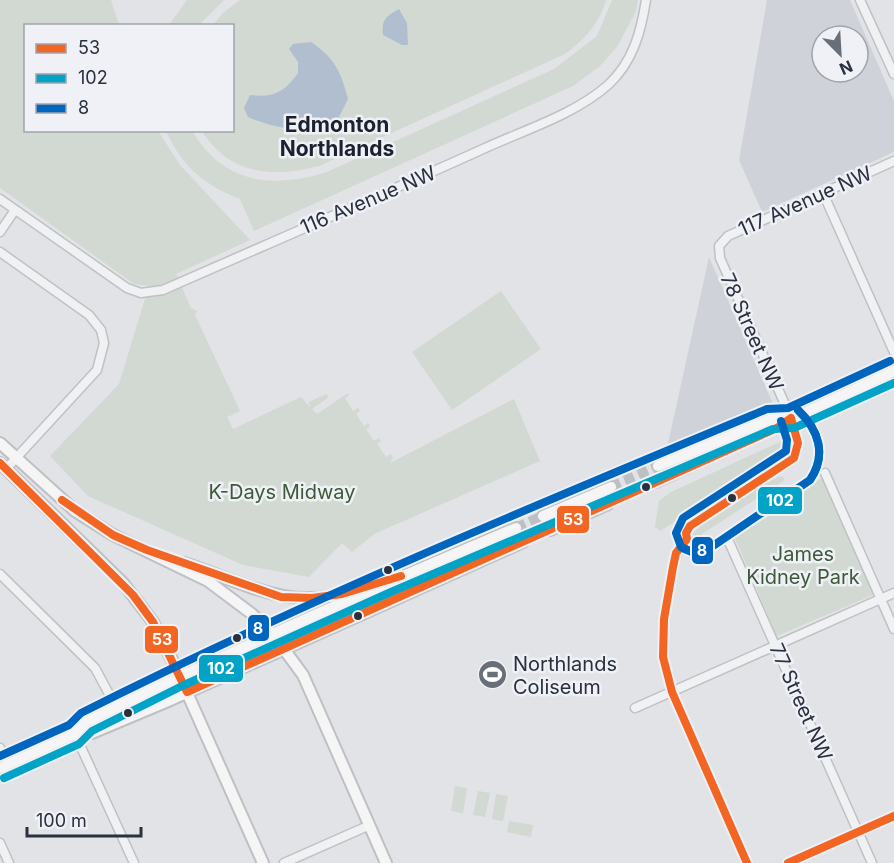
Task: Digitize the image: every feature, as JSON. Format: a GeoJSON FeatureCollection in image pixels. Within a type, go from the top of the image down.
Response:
{"type":"FeatureCollection","features":[{"type":"Feature","properties":{"kind":"main road"},"geometry":{"type":"LineString","coordinates":[[656,482],[777,428],[791,418],[894,371]]}},
{"type":"Feature","properties":{"kind":"main road"},"geometry":{"type":"LineString","coordinates":[[658,466],[771,419],[791,418]]}},
{"type":"Feature","properties":{"kind":"main road"},"geometry":{"type":"LineString","coordinates":[[0,443],[75,511],[113,535],[208,581],[252,614],[272,633],[298,664],[310,688],[386,863]]}},
{"type":"Feature","properties":{"kind":"main road"},"geometry":{"type":"LineString","coordinates":[[3,466],[133,595],[153,622],[180,676],[263,863]]}},
{"type":"Feature","properties":{"kind":"main road"},"geometry":{"type":"LineString","coordinates":[[543,516],[611,487]]}},
{"type":"Feature","properties":{"kind":"main road"},"geometry":{"type":"LineString","coordinates":[[550,530],[608,504]]}},
{"type":"Feature","properties":{"kind":"main road"},"geometry":{"type":"LineString","coordinates":[[75,735],[86,722],[180,676],[387,582],[516,528]]}},
{"type":"Feature","properties":{"kind":"main road"},"geometry":{"type":"LineString","coordinates":[[4,766],[75,735],[92,733],[187,692],[523,542]]}},
{"type":"Feature","properties":{"kind":"main road"},"geometry":{"type":"LineString","coordinates":[[147,550],[281,597],[326,597],[387,582]]}},
{"type":"Feature","properties":{"kind":"street","name":"116 Avenue NW"},"geometry":{"type":"LineString","coordinates":[[15,210],[127,288],[141,293],[174,285],[444,167],[592,96],[614,78],[632,52],[640,33],[646,0]]}},
{"type":"Feature","properties":{"kind":"street"},"geometry":{"type":"LineString","coordinates":[[860,0],[894,75]]}},
{"type":"Feature","properties":{"kind":"street","name":"117 Avenue NW"},"geometry":{"type":"LineString","coordinates":[[719,246],[728,236],[894,161]]}},
{"type":"Feature","properties":{"kind":"street"},"geometry":{"type":"LineString","coordinates":[[823,193],[894,352]]}},
{"type":"Feature","properties":{"kind":"street"},"geometry":{"type":"LineString","coordinates":[[0,199],[15,210],[0,232]]}},
{"type":"Feature","properties":{"kind":"street","name":"78 Street NW"},"geometry":{"type":"LineString","coordinates":[[719,246],[720,258],[791,418]]}},
{"type":"Feature","properties":{"kind":"street"},"geometry":{"type":"LineString","coordinates":[[0,252],[89,315],[101,330],[104,343],[101,363],[97,370],[16,459],[3,466]]}},
{"type":"Feature","properties":{"kind":"street"},"geometry":{"type":"LineString","coordinates":[[825,473],[894,629]]}},
{"type":"Feature","properties":{"kind":"street","name":"77 Street NW"},"geometry":{"type":"LineString","coordinates":[[729,542],[872,863]]}},
{"type":"Feature","properties":{"kind":"street"},"geometry":{"type":"LineString","coordinates":[[0,574],[95,668],[116,707]]}},
{"type":"Feature","properties":{"kind":"street"},"geometry":{"type":"LineString","coordinates":[[635,708],[894,594]]}},
{"type":"Feature","properties":{"kind":"street"},"geometry":{"type":"LineString","coordinates":[[672,692],[747,863]]}},
{"type":"Feature","properties":{"kind":"street"},"geometry":{"type":"LineString","coordinates":[[75,735],[134,863]]}},
{"type":"Feature","properties":{"kind":"street"},"geometry":{"type":"LineString","coordinates":[[0,748],[4,766]]}},
{"type":"Feature","properties":{"kind":"street"},"geometry":{"type":"LineString","coordinates":[[788,863],[894,816]]}},
{"type":"Feature","properties":{"kind":"street"},"geometry":{"type":"LineString","coordinates":[[284,863],[370,825]]}},
{"type":"Feature","properties":{"kind":"street"},"geometry":{"type":"LineString","coordinates":[[0,843],[9,863]]}},
{"type":"Feature","properties":{"kind":"shaded area"},"geometry":{"type":"Polygon","coordinates":[[[767,0],[850,0],[860,24],[810,24],[810,84],[870,84],[870,46],[894,101],[894,152],[762,212],[739,160],[767,0]]]}},
{"type":"Feature","properties":{"kind":"shaded area"},"geometry":{"type":"Polygon","coordinates":[[[709,257],[773,404],[771,408],[683,446],[667,448],[709,257]]]}},
{"type":"Feature","properties":{"kind":"green space","name":"K-Days Midway"},"geometry":{"type":"Polygon","coordinates":[[[0,0],[111,0],[119,24],[24,24],[24,132],[159,132],[180,165],[250,240],[176,274],[191,308],[197,311],[195,315],[240,411],[227,417],[233,429],[301,397],[310,407],[309,402],[326,394],[329,397],[312,409],[317,414],[348,393],[349,395],[345,398],[353,411],[358,408],[360,410],[356,414],[364,426],[368,423],[370,426],[366,429],[374,441],[379,438],[381,441],[377,444],[386,457],[391,454],[393,458],[390,463],[514,399],[540,461],[374,534],[352,552],[342,543],[309,577],[243,565],[88,496],[50,456],[119,384],[149,286],[134,284],[0,188],[0,0]]]}},
{"type":"Feature","properties":{"kind":"green space"},"geometry":{"type":"Polygon","coordinates":[[[187,0],[224,0],[200,24],[170,24],[187,0]]]}},
{"type":"Feature","properties":{"kind":"green space"},"geometry":{"type":"Polygon","coordinates":[[[240,0],[606,0],[600,16],[590,30],[565,54],[319,166],[285,172],[253,170],[239,165],[225,157],[203,132],[234,132],[234,24],[214,24],[223,13],[240,0]]]}},
{"type":"Feature","properties":{"kind":"green space"},"geometry":{"type":"Polygon","coordinates":[[[612,0],[638,0],[636,11],[617,47],[600,66],[573,86],[254,231],[240,199],[205,181],[196,173],[179,154],[166,132],[193,132],[205,149],[219,162],[234,172],[251,178],[287,180],[307,177],[327,172],[554,69],[597,36],[612,0]]]}},
{"type":"Feature","properties":{"kind":"green space"},"geometry":{"type":"Polygon","coordinates":[[[501,291],[541,349],[452,410],[412,352],[501,291]]]}},
{"type":"Feature","properties":{"kind":"green space"},"geometry":{"type":"Polygon","coordinates":[[[782,441],[789,443],[787,450],[660,531],[655,527],[659,501],[671,492],[782,441]]]}},
{"type":"Feature","properties":{"kind":"green space"},"geometry":{"type":"Polygon","coordinates":[[[781,476],[785,480],[699,536],[692,536],[696,529],[717,512],[781,476]]]}},
{"type":"Feature","properties":{"kind":"green space","name":"James Kidney Park"},"geometry":{"type":"Polygon","coordinates":[[[822,478],[873,595],[777,636],[734,536],[822,478]]]}},
{"type":"Feature","properties":{"kind":"green space"},"geometry":{"type":"Polygon","coordinates":[[[455,786],[467,788],[463,813],[451,811],[455,786]]]}},
{"type":"Feature","properties":{"kind":"green space"},"geometry":{"type":"Polygon","coordinates":[[[478,791],[490,793],[485,817],[473,815],[478,791]]]}},
{"type":"Feature","properties":{"kind":"green space"},"geometry":{"type":"Polygon","coordinates":[[[496,794],[508,796],[503,821],[492,819],[496,794]]]}},
{"type":"Feature","properties":{"kind":"green space"},"geometry":{"type":"Polygon","coordinates":[[[509,821],[533,825],[531,837],[507,832],[509,821]]]}},
{"type":"Feature","properties":{"kind":"water"},"geometry":{"type":"Polygon","coordinates":[[[399,9],[407,23],[408,45],[402,45],[383,35],[385,19],[399,9]]]}},
{"type":"Feature","properties":{"kind":"water"},"geometry":{"type":"Polygon","coordinates":[[[311,42],[336,66],[348,99],[338,119],[329,130],[287,128],[248,117],[244,108],[250,95],[265,96],[278,92],[288,85],[298,73],[298,62],[289,49],[293,44],[311,42]]]}},
{"type":"Feature","properties":{"kind":"tunnel"},"geometry":{"type":"LineString","coordinates":[[611,487],[658,466]]}},
{"type":"Feature","properties":{"kind":"tunnel"},"geometry":{"type":"LineString","coordinates":[[608,504],[656,482]]}},
{"type":"Feature","properties":{"kind":"tunnel"},"geometry":{"type":"LineString","coordinates":[[516,528],[543,516]]}},
{"type":"Feature","properties":{"kind":"tunnel"},"geometry":{"type":"LineString","coordinates":[[523,542],[550,530]]}},
{"type":"Feature","properties":{"kind":"transit line","name":"8"},"geometry":{"type":"LineString","coordinates":[[0,756],[69,725],[81,713],[165,672],[335,593],[767,409],[788,408],[890,361]]}},
{"type":"Feature","properties":{"kind":"transit line","name":"102"},"geometry":{"type":"LineString","coordinates":[[4,778],[79,744],[92,731],[184,685],[391,592],[773,429],[794,428],[894,383]]}},
{"type":"Feature","properties":{"kind":"transit line","name":"102"},"geometry":{"type":"LineString","coordinates":[[682,548],[692,552],[707,550],[810,480],[818,461],[818,443],[816,434],[798,410]]}},
{"type":"Feature","properties":{"kind":"transit line","name":"8"},"geometry":{"type":"LineString","coordinates":[[781,421],[787,440],[786,451],[683,518],[676,533],[681,547],[692,552],[707,550],[810,480],[818,461],[818,443],[816,434],[798,410]]}},
{"type":"Feature","properties":{"kind":"transit line","name":"53"},"geometry":{"type":"LineString","coordinates":[[0,463],[133,595],[153,622],[187,692],[777,428],[791,418]]}},
{"type":"Feature","properties":{"kind":"transit line","name":"53"},"geometry":{"type":"LineString","coordinates":[[747,863],[672,692],[663,657],[664,619],[676,553],[687,539],[686,533],[690,526],[794,458],[798,443],[791,418]]}},
{"type":"Feature","properties":{"kind":"transit line","name":"53"},"geometry":{"type":"LineString","coordinates":[[62,500],[113,535],[147,550],[281,597],[312,598],[342,594],[401,576]]}},
{"type":"Feature","properties":{"kind":"transit line","name":"53"},"geometry":{"type":"LineString","coordinates":[[788,863],[894,816]]}},
{"type":"Feature","properties":{"kind":"place","name":"Northlands Coliseum"},"geometry":{"type":"Point","coordinates":[492,675]}},
{"type":"Feature","properties":{"kind":"district","name":"Edmonton Northlands"},"geometry":{"type":"Point","coordinates":[337,137]}}]}
